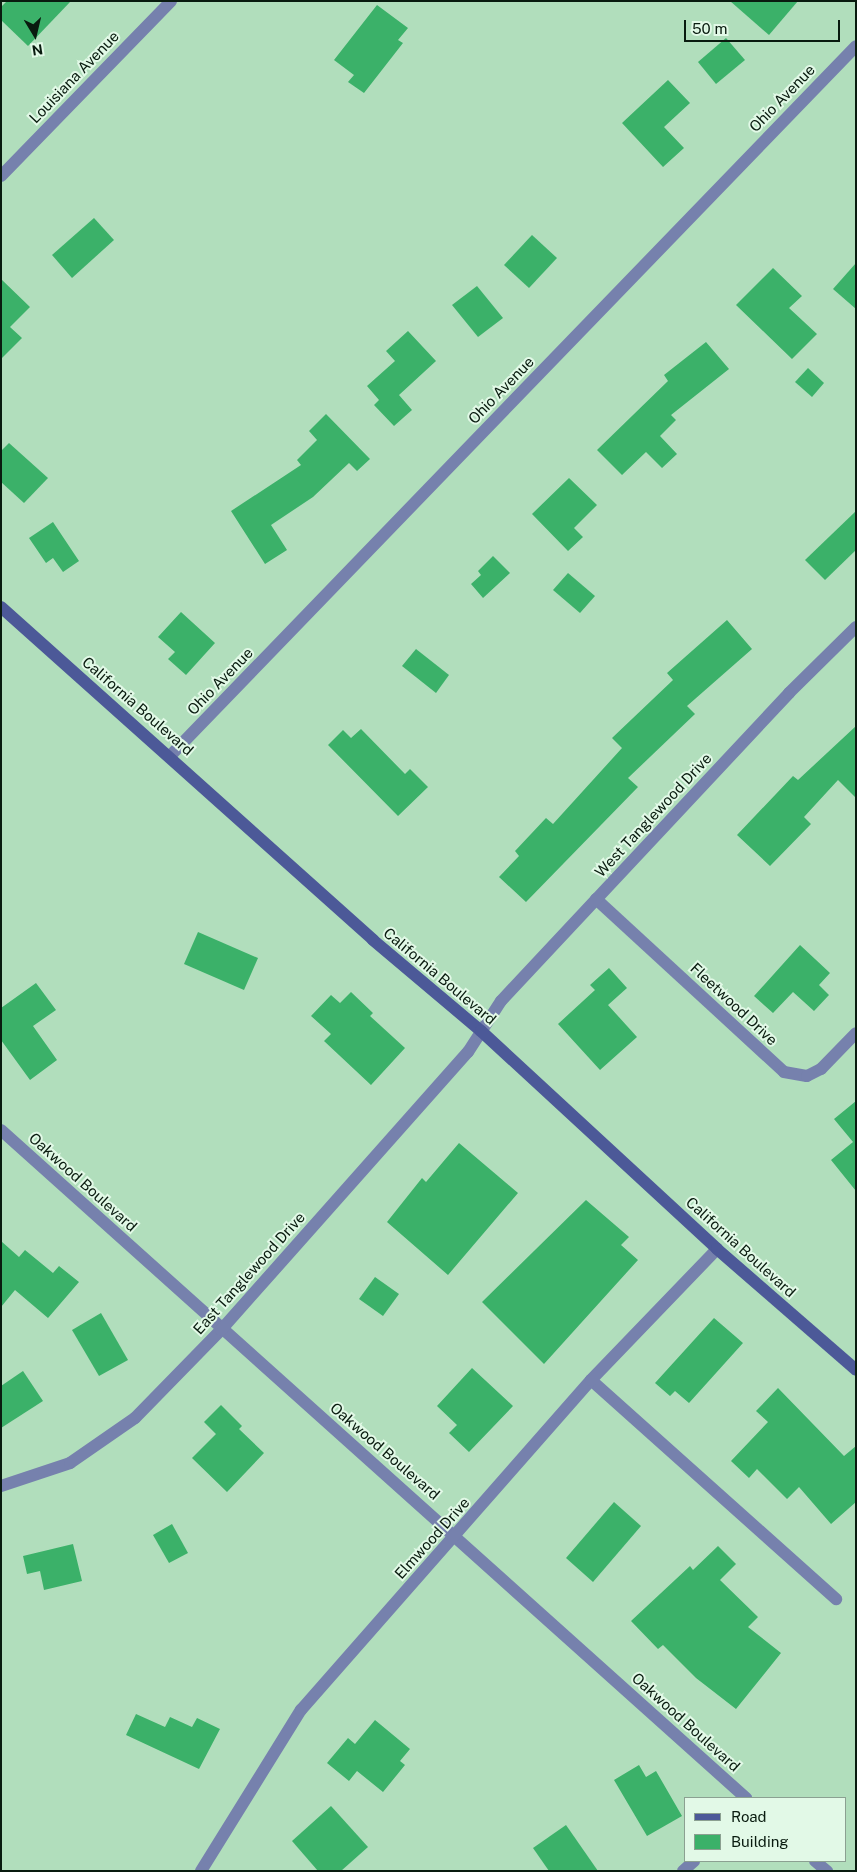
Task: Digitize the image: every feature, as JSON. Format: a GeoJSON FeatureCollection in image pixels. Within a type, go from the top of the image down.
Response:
{"type":"FeatureCollection","features":[{"type":"Feature","properties":{"kind":"street","name":"Louisiana Avenue"},"geometry":{"type":"LineString","coordinates":[[1,176],[171,1]]}},
{"type":"Feature","properties":{"kind":"street","name":"Ohio Avenue"},"geometry":{"type":"LineString","coordinates":[[170,756],[856,46]]}},
{"type":"Feature","properties":{"kind":"street","name":"California Boulevard"},"geometry":{"type":"LineString","coordinates":[[1,607],[170,756],[372,940],[481,1032],[717,1248],[856,1370]]}},
{"type":"Feature","properties":{"kind":"street","name":"West Tanglewood Drive"},"geometry":{"type":"LineString","coordinates":[[481,1032],[501,1001],[856,627]]}},
{"type":"Feature","properties":{"kind":"street","name":"Fleetwood Drive"},"geometry":{"type":"LineString","coordinates":[[596,899],[784,1072],[807,1076],[821,1069],[856,1033]]}},
{"type":"Feature","properties":{"kind":"street","name":"East Tanglewood Drive"},"geometry":{"type":"LineString","coordinates":[[1,1486],[70,1463],[135,1418],[221,1330],[468,1052],[481,1032]]}},
{"type":"Feature","properties":{"kind":"street","name":"Oakwood Boulevard"},"geometry":{"type":"LineString","coordinates":[[1,1130],[221,1330],[457,1536],[745,1797]]}},
{"type":"Feature","properties":{"kind":"street","name":"Elmwood Drive"},"geometry":{"type":"LineString","coordinates":[[201,1871],[301,1710],[457,1536],[591,1380],[717,1248]]}},
{"type":"Feature","properties":{"kind":"street"},"geometry":{"type":"LineString","coordinates":[[591,1380],[836,1599]]}},
{"type":"Feature","properties":{"kind":"street"},"geometry":{"type":"LineString","coordinates":[[683,1871],[693,1862]]}},
{"type":"Feature","properties":{"kind":"street"},"geometry":{"type":"LineString","coordinates":[[817,1862],[827,1871]]}},
{"type":"Feature","properties":{"kind":"building"},"geometry":{"type":"Polygon","coordinates":[[[7,1],[71,1],[28,46],[1,20],[1,7],[7,1]]]}},
{"type":"Feature","properties":{"kind":"building"},"geometry":{"type":"Polygon","coordinates":[[[730,1],[798,1],[769,35],[730,1]]]}},
{"type":"Feature","properties":{"kind":"building"},"geometry":{"type":"Polygon","coordinates":[[[377,5],[408,28],[398,40],[403,43],[364,93],[348,82],[354,75],[334,60],[377,5]]]}},
{"type":"Feature","properties":{"kind":"building"},"geometry":{"type":"Polygon","coordinates":[[[726,38],[745,60],[716,84],[698,62],[726,38]]]}},
{"type":"Feature","properties":{"kind":"building"},"geometry":{"type":"Polygon","coordinates":[[[668,80],[690,103],[664,127],[684,148],[663,167],[622,123],[668,80]]]}},
{"type":"Feature","properties":{"kind":"building"},"geometry":{"type":"Polygon","coordinates":[[[94,218],[114,240],[72,278],[52,255],[94,218]]]}},
{"type":"Feature","properties":{"kind":"building"},"geometry":{"type":"Polygon","coordinates":[[[532,235],[557,258],[529,288],[504,265],[532,235]]]}},
{"type":"Feature","properties":{"kind":"building"},"geometry":{"type":"Polygon","coordinates":[[[856,263],[856,309],[833,289],[856,263]]]}},
{"type":"Feature","properties":{"kind":"building"},"geometry":{"type":"Polygon","coordinates":[[[773,268],[802,296],[789,308],[817,334],[792,359],[736,305],[773,268]]]}},
{"type":"Feature","properties":{"kind":"building"},"geometry":{"type":"Polygon","coordinates":[[[1,279],[30,307],[10,327],[22,338],[1,359],[1,279]]]}},
{"type":"Feature","properties":{"kind":"building"},"geometry":{"type":"Polygon","coordinates":[[[477,286],[503,318],[478,337],[452,305],[477,286]]]}},
{"type":"Feature","properties":{"kind":"building"},"geometry":{"type":"Polygon","coordinates":[[[408,331],[436,361],[399,395],[412,410],[394,426],[374,405],[379,400],[367,386],[395,361],[386,351],[408,331]]]}},
{"type":"Feature","properties":{"kind":"building"},"geometry":{"type":"Polygon","coordinates":[[[706,342],[729,369],[671,415],[676,420],[660,436],[677,454],[662,468],[646,452],[622,475],[597,450],[668,381],[664,375],[706,342]]]}},
{"type":"Feature","properties":{"kind":"building"},"geometry":{"type":"Polygon","coordinates":[[[808,368],[824,383],[812,397],[795,382],[808,368]]]}},
{"type":"Feature","properties":{"kind":"building"},"geometry":{"type":"Polygon","coordinates":[[[326,414],[370,459],[357,471],[349,463],[313,497],[271,525],[287,550],[265,564],[231,511],[301,465],[297,460],[317,440],[309,431],[326,414]]]}},
{"type":"Feature","properties":{"kind":"building"},"geometry":{"type":"Polygon","coordinates":[[[9,443],[48,478],[24,503],[1,482],[1,451],[9,443]]]}},
{"type":"Feature","properties":{"kind":"building"},"geometry":{"type":"Polygon","coordinates":[[[569,478],[597,505],[574,528],[583,537],[568,551],[532,514],[569,478]]]}},
{"type":"Feature","properties":{"kind":"building"},"geometry":{"type":"Polygon","coordinates":[[[856,511],[856,550],[825,580],[805,560],[856,511]]]}},
{"type":"Feature","properties":{"kind":"building"},"geometry":{"type":"Polygon","coordinates":[[[53,522],[79,561],[63,572],[53,558],[46,563],[29,538],[53,522]]]}},
{"type":"Feature","properties":{"kind":"building"},"geometry":{"type":"Polygon","coordinates":[[[493,556],[510,573],[483,598],[471,584],[481,575],[478,571],[493,556]]]}},
{"type":"Feature","properties":{"kind":"building"},"geometry":{"type":"Polygon","coordinates":[[[568,573],[595,596],[580,613],[553,590],[568,573]]]}},
{"type":"Feature","properties":{"kind":"building"},"geometry":{"type":"Polygon","coordinates":[[[181,612],[215,643],[186,675],[168,659],[175,652],[158,637],[181,612]]]}},
{"type":"Feature","properties":{"kind":"building"},"geometry":{"type":"Polygon","coordinates":[[[727,620],[752,649],[687,706],[695,714],[628,778],[638,787],[526,902],[499,877],[519,856],[515,851],[546,818],[553,824],[622,748],[612,738],[673,680],[667,673],[727,620]]]}},
{"type":"Feature","properties":{"kind":"building"},"geometry":{"type":"Polygon","coordinates":[[[416,649],[449,675],[436,693],[402,666],[416,649]]]}},
{"type":"Feature","properties":{"kind":"building"},"geometry":{"type":"Polygon","coordinates":[[[856,726],[856,798],[838,780],[804,817],[811,824],[770,866],[737,835],[793,776],[798,780],[856,726]]]}},
{"type":"Feature","properties":{"kind":"building"},"geometry":{"type":"Polygon","coordinates":[[[361,729],[405,774],[410,769],[428,787],[398,816],[328,745],[343,730],[351,738],[361,729]]]}},
{"type":"Feature","properties":{"kind":"building"},"geometry":{"type":"Polygon","coordinates":[[[198,932],[258,958],[244,990],[184,964],[198,932]]]}},
{"type":"Feature","properties":{"kind":"building"},"geometry":{"type":"Polygon","coordinates":[[[800,945],[830,973],[819,985],[829,995],[814,1011],[793,992],[773,1013],[754,996],[800,945]]]}},
{"type":"Feature","properties":{"kind":"building"},"geometry":{"type":"Polygon","coordinates":[[[609,968],[627,988],[608,1005],[637,1037],[600,1070],[558,1024],[595,990],[590,985],[609,968]]]}},
{"type":"Feature","properties":{"kind":"building"},"geometry":{"type":"Polygon","coordinates":[[[36,983],[56,1010],[33,1026],[57,1060],[30,1080],[1,1040],[1,1008],[36,983]]]}},
{"type":"Feature","properties":{"kind":"building"},"geometry":{"type":"Polygon","coordinates":[[[351,992],[373,1013],[370,1016],[405,1048],[371,1085],[324,1041],[331,1034],[311,1016],[331,995],[340,1003],[351,992]]]}},
{"type":"Feature","properties":{"kind":"building"},"geometry":{"type":"Polygon","coordinates":[[[856,1101],[856,1191],[831,1160],[853,1142],[834,1119],[856,1101]]]}},
{"type":"Feature","properties":{"kind":"building"},"geometry":{"type":"Polygon","coordinates":[[[459,1143],[518,1193],[448,1275],[387,1222],[422,1178],[426,1182],[459,1143]]]}},
{"type":"Feature","properties":{"kind":"building"},"geometry":{"type":"Polygon","coordinates":[[[586,1200],[629,1237],[621,1245],[638,1260],[544,1364],[482,1302],[586,1200]]]}},
{"type":"Feature","properties":{"kind":"building"},"geometry":{"type":"Polygon","coordinates":[[[1,1241],[19,1257],[25,1250],[53,1273],[59,1266],[79,1282],[48,1318],[15,1290],[1,1307],[1,1241]]]}},
{"type":"Feature","properties":{"kind":"building"},"geometry":{"type":"Polygon","coordinates":[[[375,1277],[399,1294],[383,1316],[359,1299],[375,1277]]]}},
{"type":"Feature","properties":{"kind":"building"},"geometry":{"type":"Polygon","coordinates":[[[101,1313],[128,1360],[99,1376],[72,1330],[101,1313]]]}},
{"type":"Feature","properties":{"kind":"building"},"geometry":{"type":"Polygon","coordinates":[[[714,1318],[743,1343],[689,1403],[675,1391],[670,1396],[655,1383],[714,1318]]]}},
{"type":"Feature","properties":{"kind":"building"},"geometry":{"type":"Polygon","coordinates":[[[472,1368],[513,1406],[469,1452],[449,1433],[457,1425],[437,1406],[472,1368]]]}},
{"type":"Feature","properties":{"kind":"building"},"geometry":{"type":"Polygon","coordinates":[[[23,1371],[43,1401],[1,1428],[1,1386],[23,1371]]]}},
{"type":"Feature","properties":{"kind":"building"},"geometry":{"type":"Polygon","coordinates":[[[778,1388],[844,1456],[856,1446],[856,1502],[831,1524],[799,1487],[787,1499],[757,1469],[749,1478],[731,1461],[768,1422],[756,1411],[778,1388]]]}},
{"type":"Feature","properties":{"kind":"building"},"geometry":{"type":"Polygon","coordinates":[[[221,1405],[242,1426],[239,1429],[264,1453],[227,1492],[192,1458],[216,1434],[204,1422],[221,1405]]]}},
{"type":"Feature","properties":{"kind":"building"},"geometry":{"type":"Polygon","coordinates":[[[614,1502],[641,1526],[593,1582],[566,1558],[614,1502]]]}},
{"type":"Feature","properties":{"kind":"building"},"geometry":{"type":"Polygon","coordinates":[[[172,1524],[188,1553],[169,1563],[153,1535],[172,1524]]]}},
{"type":"Feature","properties":{"kind":"building"},"geometry":{"type":"Polygon","coordinates":[[[73,1544],[82,1581],[44,1590],[40,1571],[27,1574],[23,1556],[73,1544]]]}},
{"type":"Feature","properties":{"kind":"building"},"geometry":{"type":"Polygon","coordinates":[[[718,1546],[736,1564],[720,1580],[758,1617],[748,1627],[781,1653],[736,1709],[696,1678],[663,1645],[658,1649],[631,1621],[690,1566],[693,1570],[718,1546]]]}},
{"type":"Feature","properties":{"kind":"building"},"geometry":{"type":"Polygon","coordinates":[[[136,1714],[165,1727],[170,1717],[192,1727],[197,1718],[220,1729],[199,1769],[126,1735],[136,1714]]]}},
{"type":"Feature","properties":{"kind":"building"},"geometry":{"type":"Polygon","coordinates":[[[375,1720],[410,1749],[400,1761],[405,1765],[383,1792],[357,1771],[349,1781],[327,1763],[348,1738],[355,1744],[375,1720]]]}},
{"type":"Feature","properties":{"kind":"building"},"geometry":{"type":"Polygon","coordinates":[[[639,1765],[646,1777],[656,1771],[682,1816],[647,1836],[614,1780],[639,1765]]]}},
{"type":"Feature","properties":{"kind":"building"},"geometry":{"type":"Polygon","coordinates":[[[331,1806],[368,1847],[341,1871],[318,1871],[292,1841],[331,1806]]]}},
{"type":"Feature","properties":{"kind":"building"},"geometry":{"type":"Polygon","coordinates":[[[566,1825],[598,1871],[549,1871],[533,1848],[566,1825]]]}}]}
